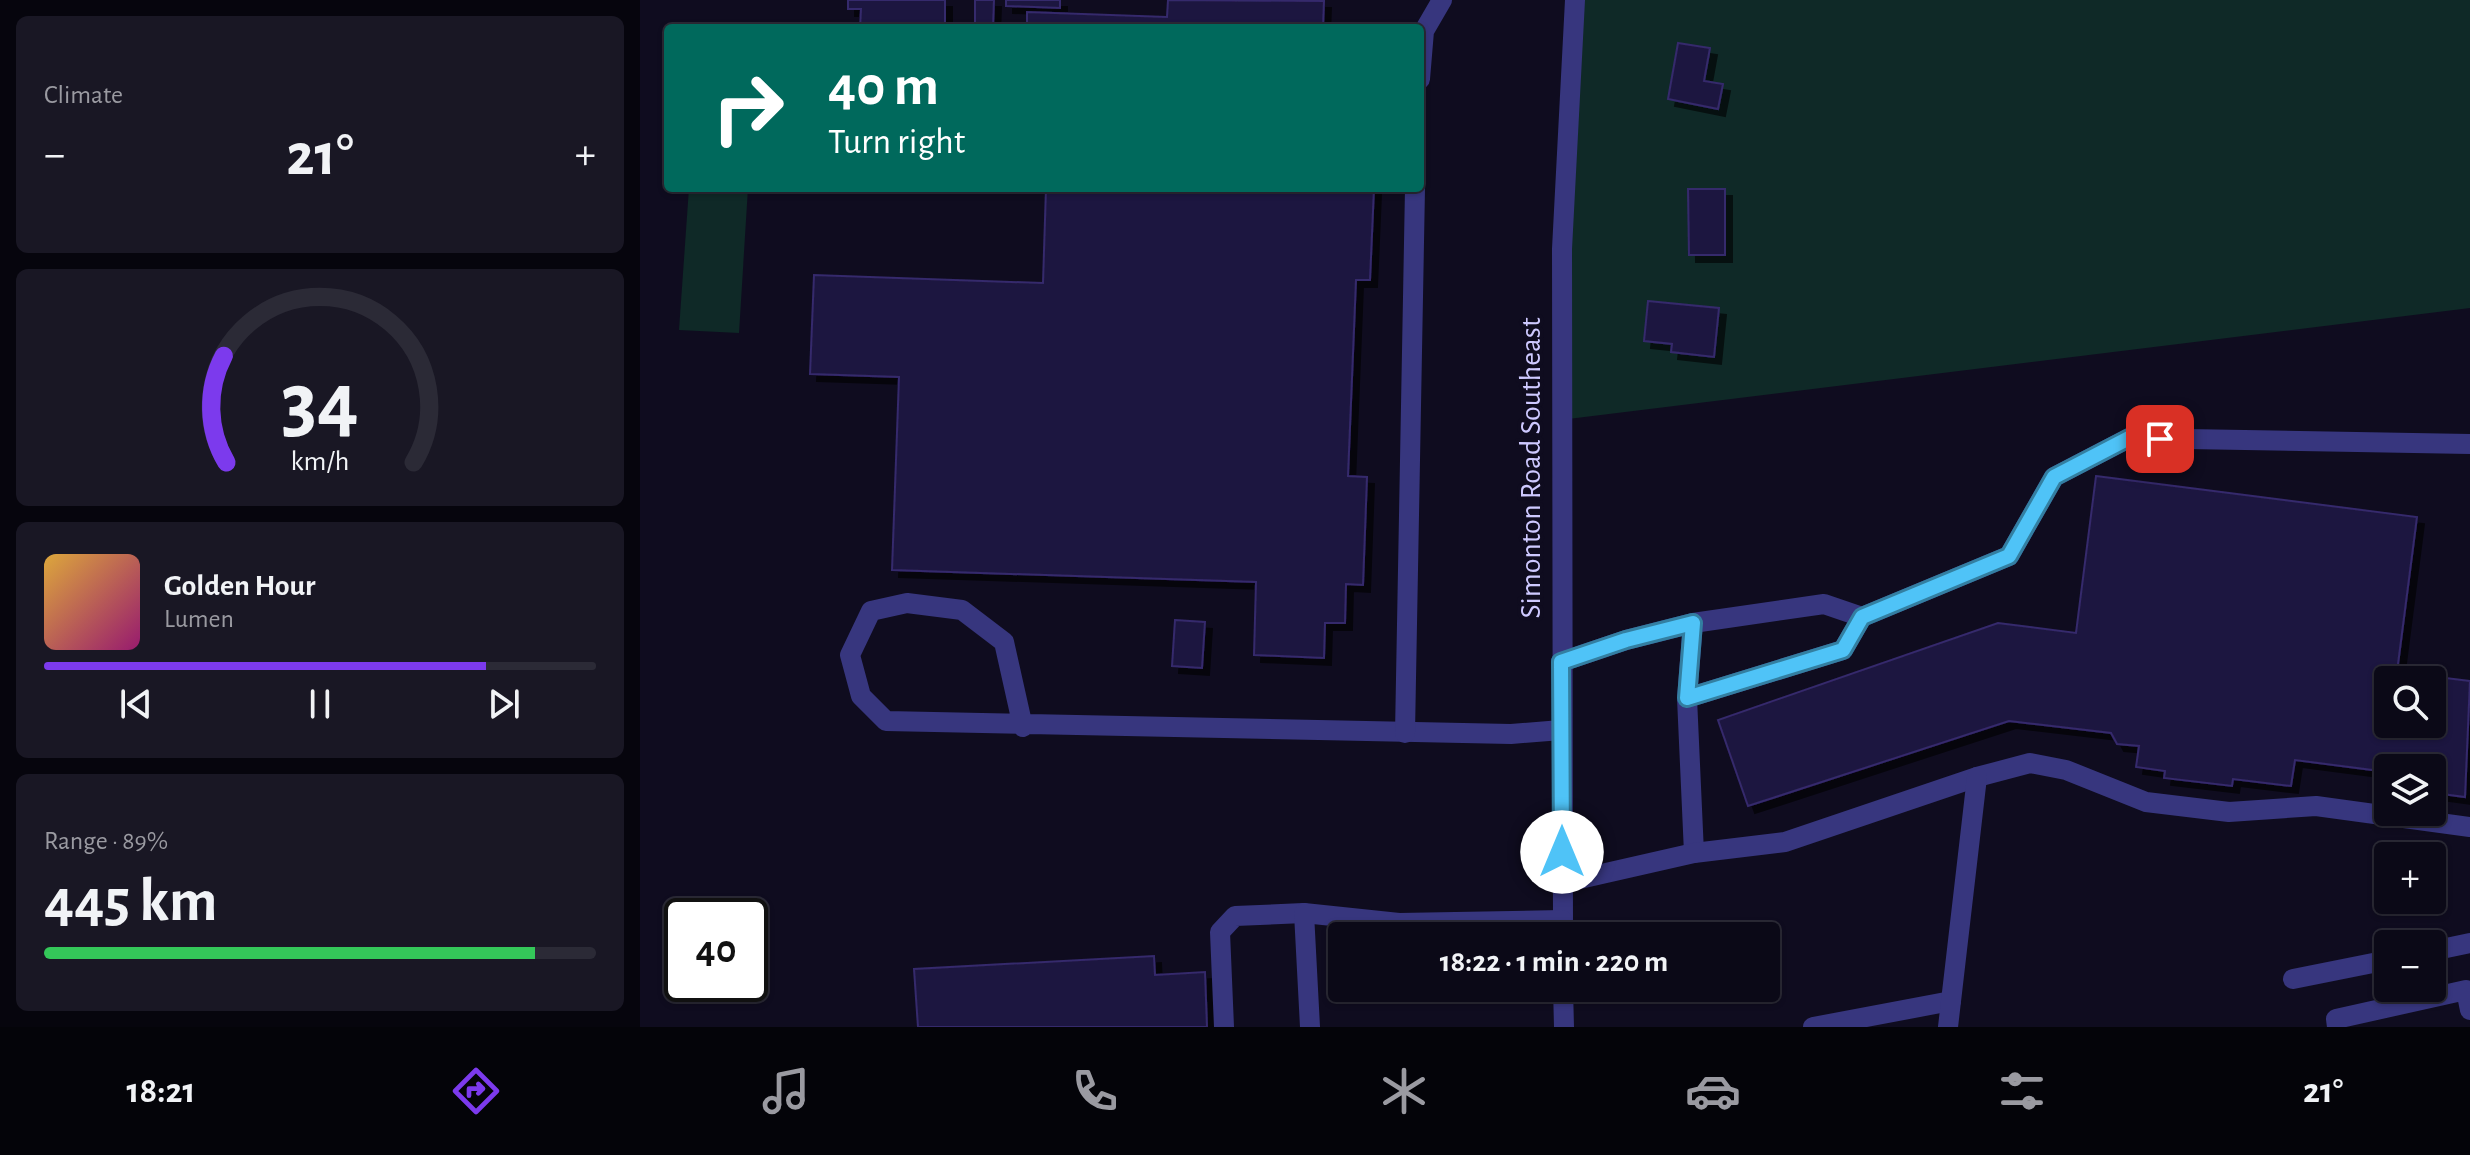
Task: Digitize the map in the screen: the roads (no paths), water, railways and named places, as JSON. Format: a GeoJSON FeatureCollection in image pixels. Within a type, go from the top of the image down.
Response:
{"type":"FeatureCollection","features":[{"type":"Feature","properties":{"kind":"street"},"geometry":{"type":"LineString","coordinates":[[1424,31],[1442,0]]}},
{"type":"Feature","properties":{"kind":"street","name":"Simonton Road Southeast"},"geometry":{"type":"LineString","coordinates":[[1562,922],[1562,249],[1575,0]]}},
{"type":"Feature","properties":{"kind":"street"},"geometry":{"type":"LineString","coordinates":[[1405,733],[1415,192]]}},
{"type":"Feature","properties":{"kind":"street"},"geometry":{"type":"LineString","coordinates":[[1687,698],[1843,650],[1862,617],[2009,556],[2054,477],[2129,438],[2470,444]]}},
{"type":"Feature","properties":{"kind":"street"},"geometry":{"type":"LineString","coordinates":[[1023,727],[1004,642],[962,610],[907,603],[871,611],[850,655],[861,696],[886,721],[1023,727],[1405,733],[1511,734],[1561,730]]}},
{"type":"Feature","properties":{"kind":"street"},"geometry":{"type":"LineString","coordinates":[[1561,662],[1626,640],[1693,623],[1824,604],[1862,617]]}},
{"type":"Feature","properties":{"kind":"street"},"geometry":{"type":"LineString","coordinates":[[1693,623],[1687,698],[1694,853]]}},
{"type":"Feature","properties":{"kind":"street"},"geometry":{"type":"LineString","coordinates":[[1562,883],[1694,853],[1785,842],[1977,777],[2030,763],[2066,770],[2146,802],[2229,812],[2316,806],[2470,827]]}},
{"type":"Feature","properties":{"kind":"street"},"geometry":{"type":"LineString","coordinates":[[1948,1027],[1977,777]]}},
{"type":"Feature","properties":{"kind":"street"},"geometry":{"type":"LineString","coordinates":[[1224,1027],[1220,932],[1235,916],[1304,913],[1390,922]]}},
{"type":"Feature","properties":{"kind":"street"},"geometry":{"type":"LineString","coordinates":[[1304,913],[1310,1027]]}},
{"type":"Feature","properties":{"kind":"street"},"geometry":{"type":"LineString","coordinates":[[2446,948],[2470,943]]}},
{"type":"Feature","properties":{"kind":"street"},"geometry":{"type":"LineString","coordinates":[[2293,979],[2374,963]]}},
{"type":"Feature","properties":{"kind":"street"},"geometry":{"type":"LineString","coordinates":[[2446,989],[2466,990],[2470,1010]]}},
{"type":"Feature","properties":{"kind":"street"},"geometry":{"type":"LineString","coordinates":[[1813,1027],[1855,1023],[1951,1001]]}},
{"type":"Feature","properties":{"kind":"street"},"geometry":{"type":"LineString","coordinates":[[1563,1002],[1564,1027]]}},
{"type":"Feature","properties":{"kind":"street"},"geometry":{"type":"LineString","coordinates":[[2337,1027],[2336,1019],[2389,1002]]}}]}
